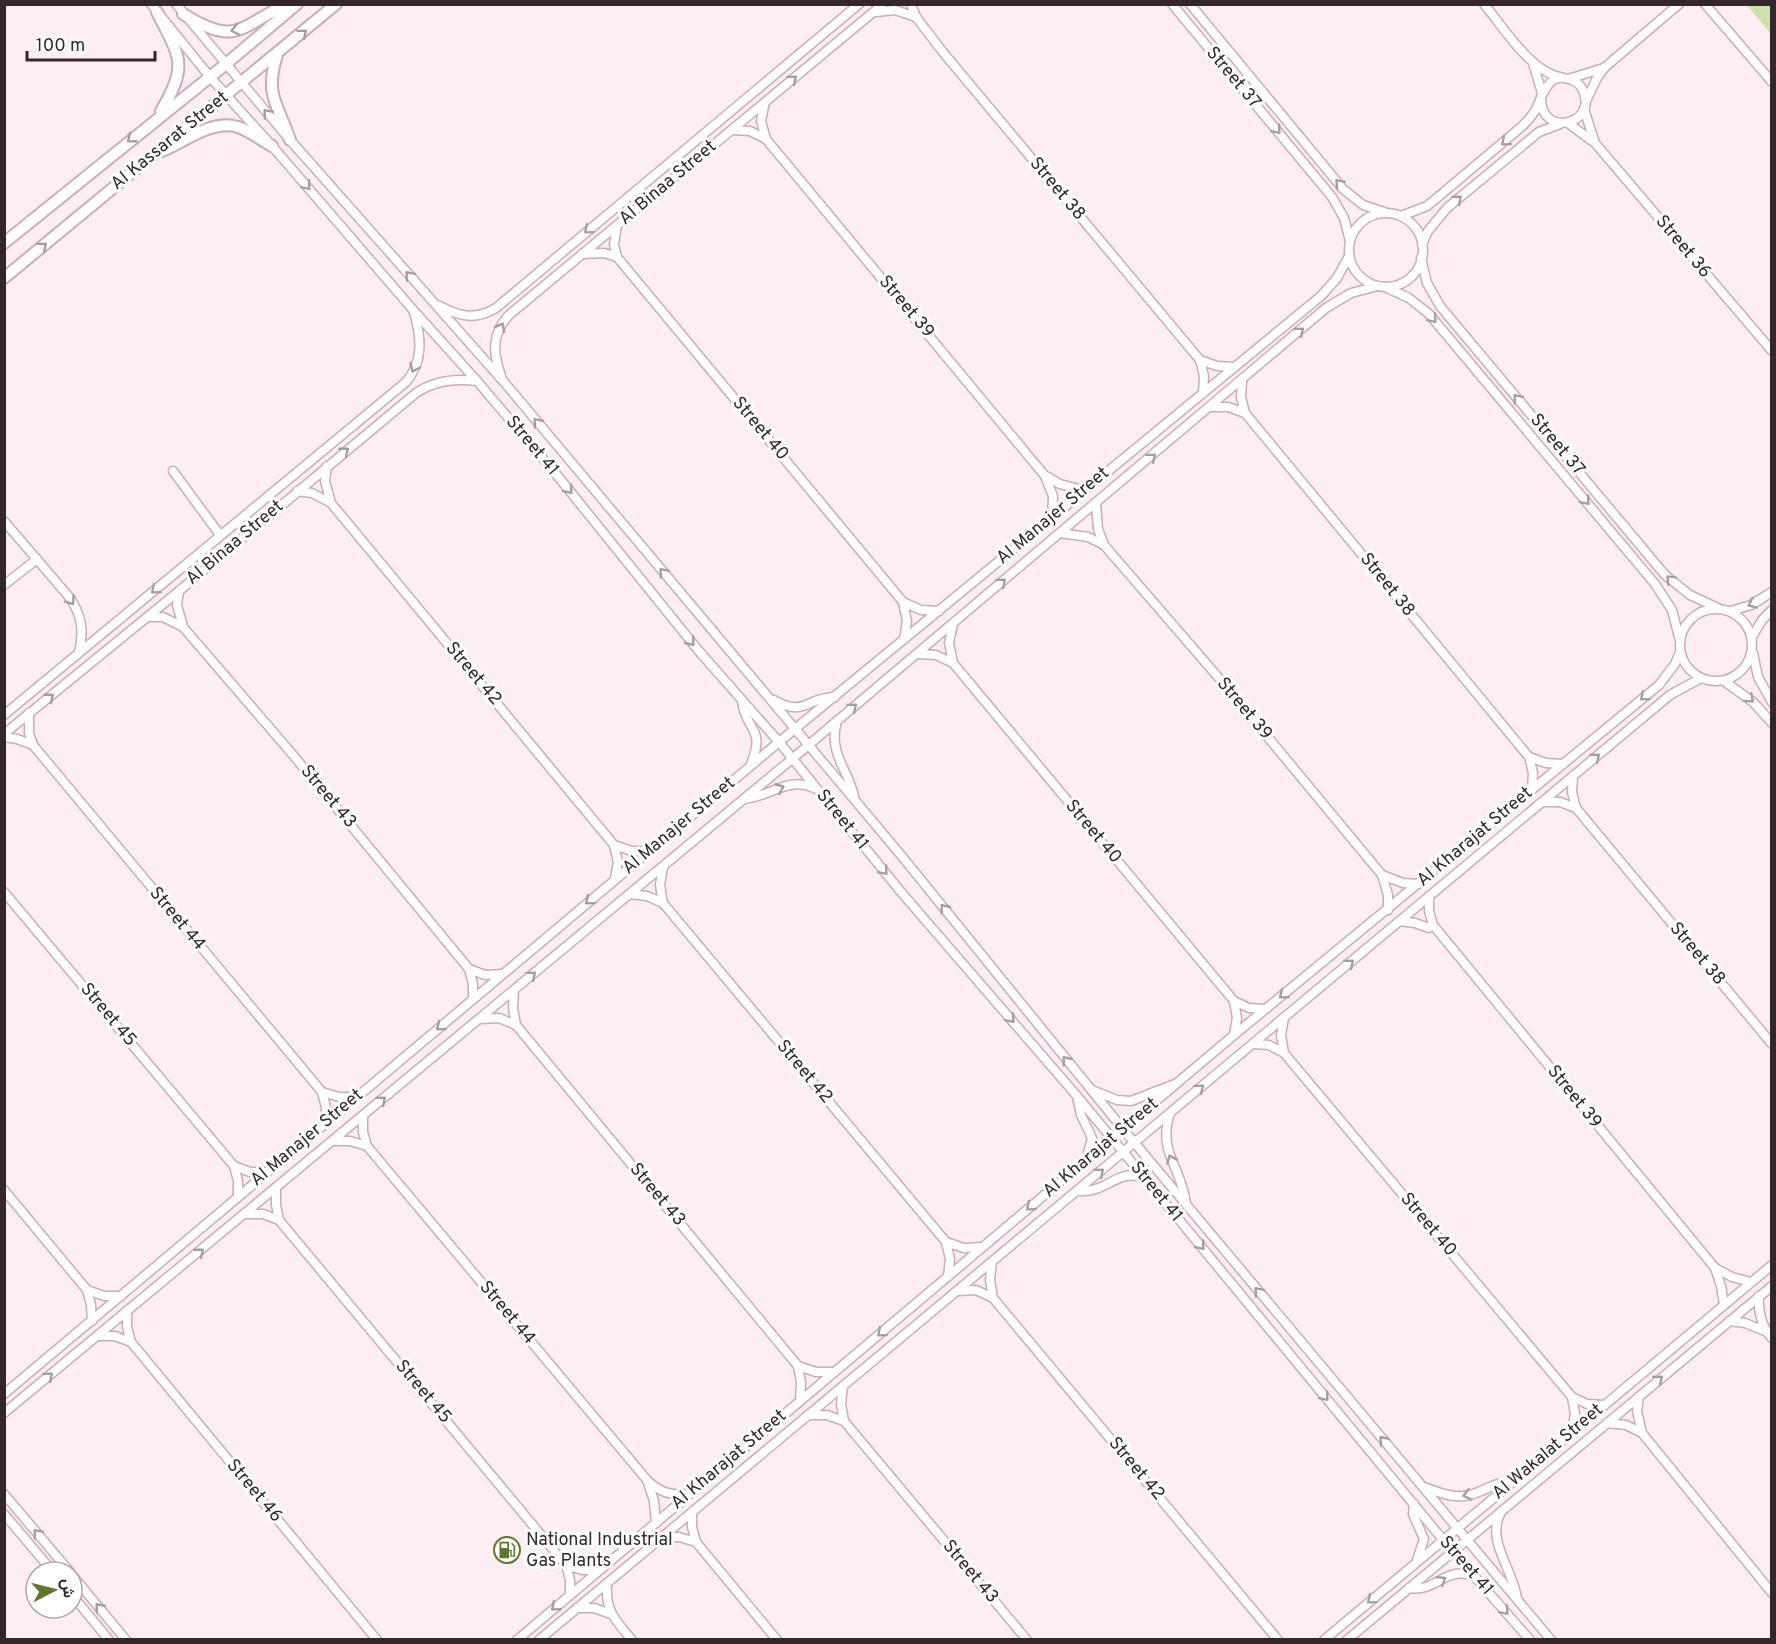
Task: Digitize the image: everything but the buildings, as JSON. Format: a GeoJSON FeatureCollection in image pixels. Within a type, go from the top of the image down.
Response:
{"type":"FeatureCollection","features":[{"type":"Feature","properties":{"kind":"street","name":"Street 41"},"geometry":{"type":"LineString","coordinates":[[176,4],[290,140],[504,382],[855,800],[1134,1143],[1551,1640]]}},
{"type":"Feature","properties":{"kind":"street"},"geometry":{"type":"LineString","coordinates":[[183,14],[218,32],[231,32],[243,29],[286,4]]}},
{"type":"Feature","properties":{"kind":"street","name":"Al Kassarat Street"},"geometry":{"type":"LineString","coordinates":[[4,243],[297,4]]}},
{"type":"Feature","properties":{"kind":"street","name":"Al Kassarat Street"},"geometry":{"type":"LineString","coordinates":[[4,278],[336,4]]}},
{"type":"Feature","properties":{"kind":"street","name":"Al Binaa Street"},"geometry":{"type":"LineString","coordinates":[[432,302],[456,315],[463,316],[477,316],[496,308],[859,4]]}},
{"type":"Feature","properties":{"kind":"street","name":"Al Binaa Street"},"geometry":{"type":"LineString","coordinates":[[504,382],[494,354],[495,340],[500,326],[509,315],[883,4]]}},
{"type":"Feature","properties":{"kind":"street","name":"Street 38"},"geometry":{"type":"LineString","coordinates":[[911,4],[916,17],[942,51],[1200,360]]}},
{"type":"Feature","properties":{"kind":"street","name":"Street 37"},"geometry":{"type":"LineString","coordinates":[[1172,4],[1332,197],[1344,218],[1350,241]]}},
{"type":"Feature","properties":{"kind":"street","name":"Street 37"},"geometry":{"type":"LineString","coordinates":[[1190,4],[1343,189],[1363,205],[1387,213]]}},
{"type":"Feature","properties":{"kind":"street"},"geometry":{"type":"LineString","coordinates":[[1484,4],[1531,60],[1549,74],[1566,78],[1581,87],[1585,105]]}},
{"type":"Feature","properties":{"kind":"street"},"geometry":{"type":"LineString","coordinates":[[1422,244],[1417,230],[1401,216],[1387,213],[1366,218],[1356,228],[1350,241],[1349,256],[1354,270],[1371,284],[1382,286],[1399,284],[1411,276],[1421,258],[1422,244],[1428,231],[1447,208],[1539,132],[1580,115],[1597,78],[1605,68],[1679,4]]}},
{"type":"Feature","properties":{"kind":"street"},"geometry":{"type":"LineString","coordinates":[[1705,4],[1772,82]]}},
{"type":"Feature","properties":{"kind":"street","name":"Street 41"},"geometry":{"type":"LineString","coordinates":[[154,8],[210,77],[556,474],[698,650],[779,742],[901,892],[1077,1096],[1443,1540],[1530,1640]]}},
{"type":"Feature","properties":{"kind":"street"},"geometry":{"type":"LineString","coordinates":[[154,8],[174,46],[179,69],[174,90],[157,118]]}},
{"type":"Feature","properties":{"kind":"street"},"geometry":{"type":"LineString","coordinates":[[874,12],[895,10],[916,17]]}},
{"type":"Feature","properties":{"kind":"street"},"geometry":{"type":"LineString","coordinates":[[277,54],[271,75],[272,93],[290,140]]}},
{"type":"Feature","properties":{"kind":"street"},"geometry":{"type":"LineString","coordinates":[[1531,60],[1538,76],[1543,111],[1554,122],[1564,123]]}},
{"type":"Feature","properties":{"kind":"street"},"geometry":{"type":"LineString","coordinates":[[1401,216],[1420,209],[1438,197],[1520,128],[1529,119],[1550,82],[1605,68]]}},
{"type":"Feature","properties":{"kind":"street"},"geometry":{"type":"LineString","coordinates":[[765,102],[761,121],[766,139]]}},
{"type":"Feature","properties":{"kind":"street","name":"Street 36"},"geometry":{"type":"LineString","coordinates":[[1585,105],[1595,143]]}},
{"type":"Feature","properties":{"kind":"street","name":"Street 36"},"geometry":{"type":"LineString","coordinates":[[1564,123],[1595,143],[1772,351]]}},
{"type":"Feature","properties":{"kind":"street"},"geometry":{"type":"LineString","coordinates":[[151,155],[221,125],[239,127],[272,146]]}},
{"type":"Feature","properties":{"kind":"street"},"geometry":{"type":"LineString","coordinates":[[732,130],[750,131],[766,139]]}},
{"type":"Feature","properties":{"kind":"street","name":"Street 39"},"geometry":{"type":"LineString","coordinates":[[766,139],[1045,476],[1053,496],[1052,517]]}},
{"type":"Feature","properties":{"kind":"street"},"geometry":{"type":"LineString","coordinates":[[582,254],[597,253],[617,257],[614,244],[617,225]]}},
{"type":"Feature","properties":{"kind":"street","name":"Al Manajer Street"},"geometry":{"type":"LineString","coordinates":[[4,1394],[750,766],[1321,296],[1338,278],[1349,256]]}},
{"type":"Feature","properties":{"kind":"street","name":"Street 40"},"geometry":{"type":"LineString","coordinates":[[617,257],[903,602]]}},
{"type":"Feature","properties":{"kind":"street","name":"Street 37"},"geometry":{"type":"LineString","coordinates":[[1421,258],[1427,283],[1440,306],[1665,575],[1690,595],[1720,609]]}},
{"type":"Feature","properties":{"kind":"street","name":"Street 37"},"geometry":{"type":"LineString","coordinates":[[1382,286],[1409,298],[1429,314],[1655,584],[1672,610],[1680,641]]}},
{"type":"Feature","properties":{"kind":"street","name":"Al Manajer Street"},"geometry":{"type":"LineString","coordinates":[[4,1413],[663,867],[1338,300],[1350,293],[1382,286]]}},
{"type":"Feature","properties":{"kind":"street","name":"Al Binaa Street"},"geometry":{"type":"LineString","coordinates":[[4,715],[411,375],[418,361],[420,345],[414,311]]}},
{"type":"Feature","properties":{"kind":"street"},"geometry":{"type":"LineString","coordinates":[[1200,360],[1217,366],[1234,367]]}},
{"type":"Feature","properties":{"kind":"street"},"geometry":{"type":"LineString","coordinates":[[1200,360],[1204,376],[1203,393]]}},
{"type":"Feature","properties":{"kind":"street","name":"Al Binaa Street"},"geometry":{"type":"LineString","coordinates":[[4,735],[422,388],[444,380],[477,381]]}},
{"type":"Feature","properties":{"kind":"street"},"geometry":{"type":"LineString","coordinates":[[1242,381],[1241,397],[1245,413]]}},
{"type":"Feature","properties":{"kind":"street"},"geometry":{"type":"LineString","coordinates":[[1211,407],[1228,407],[1245,413]]}},
{"type":"Feature","properties":{"kind":"street","name":"Street 38"},"geometry":{"type":"LineString","coordinates":[[1245,413],[1529,757]]}},
{"type":"Feature","properties":{"kind":"street","name":"Street 42"},"geometry":{"type":"LineString","coordinates":[[327,465],[325,481],[331,503]]}},
{"type":"Feature","properties":{"kind":"street"},"geometry":{"type":"LineString","coordinates":[[173,471],[220,535]]}},
{"type":"Feature","properties":{"kind":"street","name":"Street 39"},"geometry":{"type":"LineString","coordinates":[[1045,476],[1060,484],[1083,490]]}},
{"type":"Feature","properties":{"kind":"street","name":"Street 42"},"geometry":{"type":"LineString","coordinates":[[297,490],[312,493],[331,503],[614,845]]}},
{"type":"Feature","properties":{"kind":"street","name":"Street 39"},"geometry":{"type":"LineString","coordinates":[[1096,503],[1096,520],[1104,545],[1218,677],[1382,875],[1388,895],[1388,909]]}},
{"type":"Feature","properties":{"kind":"street"},"geometry":{"type":"LineString","coordinates":[[4,521],[78,610],[82,624],[79,652]]}},
{"type":"Feature","properties":{"kind":"street"},"geometry":{"type":"LineString","coordinates":[[1060,533],[1088,537],[1104,545]]}},
{"type":"Feature","properties":{"kind":"street"},"geometry":{"type":"LineString","coordinates":[[4,585],[36,559]]}},
{"type":"Feature","properties":{"kind":"street"},"geometry":{"type":"LineString","coordinates":[[179,591],[177,605],[183,627]]}},
{"type":"Feature","properties":{"kind":"street"},"geometry":{"type":"LineString","coordinates":[[1752,649],[1749,660],[1734,677],[1724,681],[1712,681],[1701,678],[1684,663],[1680,652],[1680,641],[1689,620],[1698,613],[1708,609],[1731,611],[1751,605],[1772,592]]}},
{"type":"Feature","properties":{"kind":"street"},"geometry":{"type":"LineString","coordinates":[[903,602],[921,610],[940,611]]}},
{"type":"Feature","properties":{"kind":"street"},"geometry":{"type":"LineString","coordinates":[[903,602],[907,621],[904,641]]}},
{"type":"Feature","properties":{"kind":"street"},"geometry":{"type":"LineString","coordinates":[[1752,637],[1762,620],[1772,610]]}},
{"type":"Feature","properties":{"kind":"street"},"geometry":{"type":"LineString","coordinates":[[1731,611],[1740,618],[1752,637],[1758,677],[1772,702]]}},
{"type":"Feature","properties":{"kind":"street","name":"Street 43"},"geometry":{"type":"LineString","coordinates":[[148,617],[163,617],[183,627],[293,755],[469,969]]}},
{"type":"Feature","properties":{"kind":"street"},"geometry":{"type":"LineString","coordinates":[[953,624],[949,643],[953,663]]}},
{"type":"Feature","properties":{"kind":"street","name":"Al Kharajat Street"},"geometry":{"type":"LineString","coordinates":[[517,1640],[1234,1035],[1659,685],[1675,664],[1680,652]]}},
{"type":"Feature","properties":{"kind":"street"},"geometry":{"type":"LineString","coordinates":[[917,654],[936,655],[953,663]]}},
{"type":"Feature","properties":{"kind":"street","name":"Street 40"},"geometry":{"type":"LineString","coordinates":[[953,663],[1234,1000]]}},
{"type":"Feature","properties":{"kind":"street","name":"Al Kharajat Street"},"geometry":{"type":"LineString","coordinates":[[539,1640],[1670,695],[1701,678]]}},
{"type":"Feature","properties":{"kind":"street"},"geometry":{"type":"LineString","coordinates":[[1724,681],[1748,698],[1772,723]]}},
{"type":"Feature","properties":{"kind":"street"},"geometry":{"type":"LineString","coordinates":[[768,697],[787,708],[796,709],[823,698],[835,697]]}},
{"type":"Feature","properties":{"kind":"street"},"geometry":{"type":"LineString","coordinates":[[742,700],[744,712],[757,740],[757,748],[750,766]]}},
{"type":"Feature","properties":{"kind":"street"},"geometry":{"type":"LineString","coordinates":[[29,713],[29,733],[33,745]]}},
{"type":"Feature","properties":{"kind":"street"},"geometry":{"type":"LineString","coordinates":[[837,721],[834,735],[835,750],[849,780],[855,800]]}},
{"type":"Feature","properties":{"kind":"street"},"geometry":{"type":"LineString","coordinates":[[4,735],[33,745]]}},
{"type":"Feature","properties":{"kind":"street","name":"Street 44"},"geometry":{"type":"LineString","coordinates":[[33,745],[322,1092]]}},
{"type":"Feature","properties":{"kind":"street"},"geometry":{"type":"LineString","coordinates":[[1529,757],[1546,763],[1563,764]]}},
{"type":"Feature","properties":{"kind":"street"},"geometry":{"type":"LineString","coordinates":[[1529,757],[1533,773],[1532,790]]}},
{"type":"Feature","properties":{"kind":"street"},"geometry":{"type":"LineString","coordinates":[[1573,776],[1572,792],[1576,808]]}},
{"type":"Feature","properties":{"kind":"street","name":"Al Manajer Street"},"geometry":{"type":"LineString","coordinates":[[744,799],[763,795],[790,784],[808,785],[817,789]]}},
{"type":"Feature","properties":{"kind":"street"},"geometry":{"type":"LineString","coordinates":[[1542,802],[1560,802],[1576,808]]}},
{"type":"Feature","properties":{"kind":"street","name":"Street 38"},"geometry":{"type":"LineString","coordinates":[[1576,808],[1772,1044]]}},
{"type":"Feature","properties":{"kind":"street"},"geometry":{"type":"LineString","coordinates":[[614,845],[632,851],[650,850]]}},
{"type":"Feature","properties":{"kind":"street"},"geometry":{"type":"LineString","coordinates":[[614,845],[618,862],[615,879]]}},
{"type":"Feature","properties":{"kind":"street"},"geometry":{"type":"LineString","coordinates":[[663,867],[660,885],[663,903]]}},
{"type":"Feature","properties":{"kind":"street"},"geometry":{"type":"LineString","coordinates":[[1382,875],[1403,883],[1419,884]]}},
{"type":"Feature","properties":{"kind":"street","name":"Street 45"},"geometry":{"type":"LineString","coordinates":[[4,892],[234,1166]]}},
{"type":"Feature","properties":{"kind":"street"},"geometry":{"type":"LineString","coordinates":[[629,894],[647,896],[663,903]]}},
{"type":"Feature","properties":{"kind":"street"},"geometry":{"type":"LineString","coordinates":[[1399,921],[1429,928],[1433,925],[1429,911],[1429,896]]}},
{"type":"Feature","properties":{"kind":"street","name":"Street 42"},"geometry":{"type":"LineString","coordinates":[[663,903],[946,1242]]}},
{"type":"Feature","properties":{"kind":"street","name":"Street 39"},"geometry":{"type":"LineString","coordinates":[[1433,925],[1715,1268],[1724,1304]]}},
{"type":"Feature","properties":{"kind":"street"},"geometry":{"type":"LineString","coordinates":[[469,969],[485,975],[502,974]]}},
{"type":"Feature","properties":{"kind":"street"},"geometry":{"type":"LineString","coordinates":[[469,969],[473,984],[473,999]]}},
{"type":"Feature","properties":{"kind":"street"},"geometry":{"type":"LineString","coordinates":[[514,990],[513,1008],[516,1025]]}},
{"type":"Feature","properties":{"kind":"street"},"geometry":{"type":"LineString","coordinates":[[1234,1000],[1249,1008],[1266,1009]]}},
{"type":"Feature","properties":{"kind":"street"},"geometry":{"type":"LineString","coordinates":[[1234,1000],[1237,1018],[1234,1035]]}},
{"type":"Feature","properties":{"kind":"street"},"geometry":{"type":"LineString","coordinates":[[1284,1017],[1281,1035],[1284,1053]]}},
{"type":"Feature","properties":{"kind":"street"},"geometry":{"type":"LineString","coordinates":[[480,1019],[498,1018],[516,1025]]}},
{"type":"Feature","properties":{"kind":"street","name":"Street 43"},"geometry":{"type":"LineString","coordinates":[[516,1025],[798,1366]]}},
{"type":"Feature","properties":{"kind":"street"},"geometry":{"type":"LineString","coordinates":[[1252,1044],[1269,1045],[1284,1053]]}},
{"type":"Feature","properties":{"kind":"street","name":"Street 40"},"geometry":{"type":"LineString","coordinates":[[1284,1053],[1572,1396]]}},
{"type":"Feature","properties":{"kind":"street"},"geometry":{"type":"LineString","coordinates":[[1090,1090],[1117,1100],[1131,1101],[1164,1086],[1179,1083]]}},
{"type":"Feature","properties":{"kind":"street"},"geometry":{"type":"LineString","coordinates":[[322,1092],[339,1097],[356,1097]]}},
{"type":"Feature","properties":{"kind":"street"},"geometry":{"type":"LineString","coordinates":[[322,1092],[326,1107],[326,1122]]}},
{"type":"Feature","properties":{"kind":"street"},"geometry":{"type":"LineString","coordinates":[[1077,1096],[1081,1116],[1092,1138],[1085,1161]]}},
{"type":"Feature","properties":{"kind":"street"},"geometry":{"type":"LineString","coordinates":[[1170,1113],[1166,1127],[1166,1146],[1183,1185],[1186,1204]]}},
{"type":"Feature","properties":{"kind":"street"},"geometry":{"type":"LineString","coordinates":[[333,1141],[350,1141],[366,1146],[363,1116]]}},
{"type":"Feature","properties":{"kind":"street","name":"Street 44"},"geometry":{"type":"LineString","coordinates":[[366,1146],[646,1480],[655,1488],[666,1493],[677,1496],[688,1494]]}},
{"type":"Feature","properties":{"kind":"street"},"geometry":{"type":"LineString","coordinates":[[234,1166],[250,1172],[267,1172]]}},
{"type":"Feature","properties":{"kind":"street"},"geometry":{"type":"LineString","coordinates":[[234,1166],[238,1181],[238,1197]]}},
{"type":"Feature","properties":{"kind":"street"},"geometry":{"type":"LineString","coordinates":[[1077,1191],[1097,1190],[1126,1175],[1144,1178]]}},
{"type":"Feature","properties":{"kind":"street"},"geometry":{"type":"LineString","coordinates":[[276,1189],[279,1220]]}},
{"type":"Feature","properties":{"kind":"street"},"geometry":{"type":"LineString","coordinates":[[4,1190],[87,1290],[92,1321]]}},
{"type":"Feature","properties":{"kind":"street"},"geometry":{"type":"LineString","coordinates":[[246,1214],[263,1214],[279,1220]]}},
{"type":"Feature","properties":{"kind":"street","name":"Street 45"},"geometry":{"type":"LineString","coordinates":[[279,1220],[566,1564]]}},
{"type":"Feature","properties":{"kind":"street"},"geometry":{"type":"LineString","coordinates":[[946,1242],[964,1248],[982,1247]]}},
{"type":"Feature","properties":{"kind":"street"},"geometry":{"type":"LineString","coordinates":[[946,1242],[950,1259],[948,1276]]}},
{"type":"Feature","properties":{"kind":"street"},"geometry":{"type":"LineString","coordinates":[[992,1262],[990,1280],[993,1298]]}},
{"type":"Feature","properties":{"kind":"street","name":"Al Wakalat Street"},"geometry":{"type":"LineString","coordinates":[[1324,1640],[1772,1265]]}},
{"type":"Feature","properties":{"kind":"street","name":"Street 39"},"geometry":{"type":"LineString","coordinates":[[1715,1268],[1732,1277],[1750,1282]]}},
{"type":"Feature","properties":{"kind":"street","name":"Al Wakalat Street"},"geometry":{"type":"LineString","coordinates":[[1347,1640],[1772,1286]]}},
{"type":"Feature","properties":{"kind":"street"},"geometry":{"type":"LineString","coordinates":[[87,1290],[104,1296],[121,1296]]}},
{"type":"Feature","properties":{"kind":"street"},"geometry":{"type":"LineString","coordinates":[[958,1291],[976,1290],[993,1298]]}},
{"type":"Feature","properties":{"kind":"street"},"geometry":{"type":"LineString","coordinates":[[1759,1296],[1759,1311],[1769,1335]]}},
{"type":"Feature","properties":{"kind":"street","name":"Street 42"},"geometry":{"type":"LineString","coordinates":[[993,1298],[1278,1640]]}},
{"type":"Feature","properties":{"kind":"street"},"geometry":{"type":"LineString","coordinates":[[127,1311],[127,1327],[131,1342]]}},
{"type":"Feature","properties":{"kind":"street"},"geometry":{"type":"LineString","coordinates":[[1729,1321],[1744,1323],[1769,1335]]}},
{"type":"Feature","properties":{"kind":"street"},"geometry":{"type":"LineString","coordinates":[[97,1336],[115,1336],[131,1342]]}},
{"type":"Feature","properties":{"kind":"street","name":"Street 46"},"geometry":{"type":"LineString","coordinates":[[131,1342],[377,1640]]}},
{"type":"Feature","properties":{"kind":"street"},"geometry":{"type":"LineString","coordinates":[[800,1401],[801,1383],[798,1366],[816,1372],[834,1372]]}},
{"type":"Feature","properties":{"kind":"street"},"geometry":{"type":"LineString","coordinates":[[808,1415],[827,1415],[844,1421],[841,1404],[843,1386]]}},
{"type":"Feature","properties":{"kind":"street"},"geometry":{"type":"LineString","coordinates":[[1572,1396],[1587,1404],[1604,1405]]}},
{"type":"Feature","properties":{"kind":"street"},"geometry":{"type":"LineString","coordinates":[[1572,1396],[1575,1414],[1572,1432]]}},
{"type":"Feature","properties":{"kind":"street"},"geometry":{"type":"LineString","coordinates":[[1639,1397],[1637,1411],[1642,1433]]}},
{"type":"Feature","properties":{"kind":"street","name":"Street 43"},"geometry":{"type":"LineString","coordinates":[[844,1421],[1027,1640]]}},
{"type":"Feature","properties":{"kind":"street"},"geometry":{"type":"LineString","coordinates":[[1607,1423],[1626,1425],[1642,1433],[1772,1593]]}},
{"type":"Feature","properties":{"kind":"street","name":"Street 44"},"geometry":{"type":"LineString","coordinates":[[646,1480],[654,1501],[656,1523]]}},
{"type":"Feature","properties":{"kind":"street"},"geometry":{"type":"LineString","coordinates":[[1421,1485],[1448,1496],[1462,1497],[1475,1494],[1495,1484],[1512,1482]]}},
{"type":"Feature","properties":{"kind":"street"},"geometry":{"type":"LineString","coordinates":[[4,1494],[60,1560]]}},
{"type":"Feature","properties":{"kind":"street"},"geometry":{"type":"LineString","coordinates":[[1414,1504],[1413,1514],[1424,1539],[1416,1562]]}},
{"type":"Feature","properties":{"kind":"street"},"geometry":{"type":"LineString","coordinates":[[1502,1511],[1497,1523],[1498,1545],[1514,1581],[1517,1599]]}},
{"type":"Feature","properties":{"kind":"street"},"geometry":{"type":"LineString","coordinates":[[692,1512],[692,1527],[696,1542],[777,1640]]}},
{"type":"Feature","properties":{"kind":"street"},"geometry":{"type":"LineString","coordinates":[[4,1514],[43,1560]]}},
{"type":"Feature","properties":{"kind":"street"},"geometry":{"type":"LineString","coordinates":[[662,1537],[680,1537],[696,1542]]}},
{"type":"Feature","properties":{"kind":"street"},"geometry":{"type":"LineString","coordinates":[[566,1564],[582,1570],[599,1570]]}},
{"type":"Feature","properties":{"kind":"street"},"geometry":{"type":"LineString","coordinates":[[566,1564],[570,1580],[570,1595]]}},
{"type":"Feature","properties":{"kind":"street"},"geometry":{"type":"LineString","coordinates":[[1409,1588],[1428,1588],[1456,1573],[1474,1576]]}},
{"type":"Feature","properties":{"kind":"street"},"geometry":{"type":"LineString","coordinates":[[607,1583],[610,1614],[632,1640]]}},
{"type":"Feature","properties":{"kind":"street"},"geometry":{"type":"LineString","coordinates":[[84,1589],[126,1640]]}},
{"type":"Feature","properties":{"kind":"street"},"geometry":{"type":"LineString","coordinates":[[577,1608],[594,1608],[610,1614]]}},
{"type":"Feature","properties":{"kind":"street"},"geometry":{"type":"LineString","coordinates":[[84,1610],[109,1640]]}},
{"type":"Feature","properties":{"kind":"shaded area"},"geometry":{"type":"Polygon","coordinates":[[[1747,5],[1771,5],[1771,34],[1747,5]]]}},
{"type":"Feature","properties":{"kind":"place","name":"National Industrial Gas Plants"},"geometry":{"type":"Point","coordinates":[507,1550]}}]}
